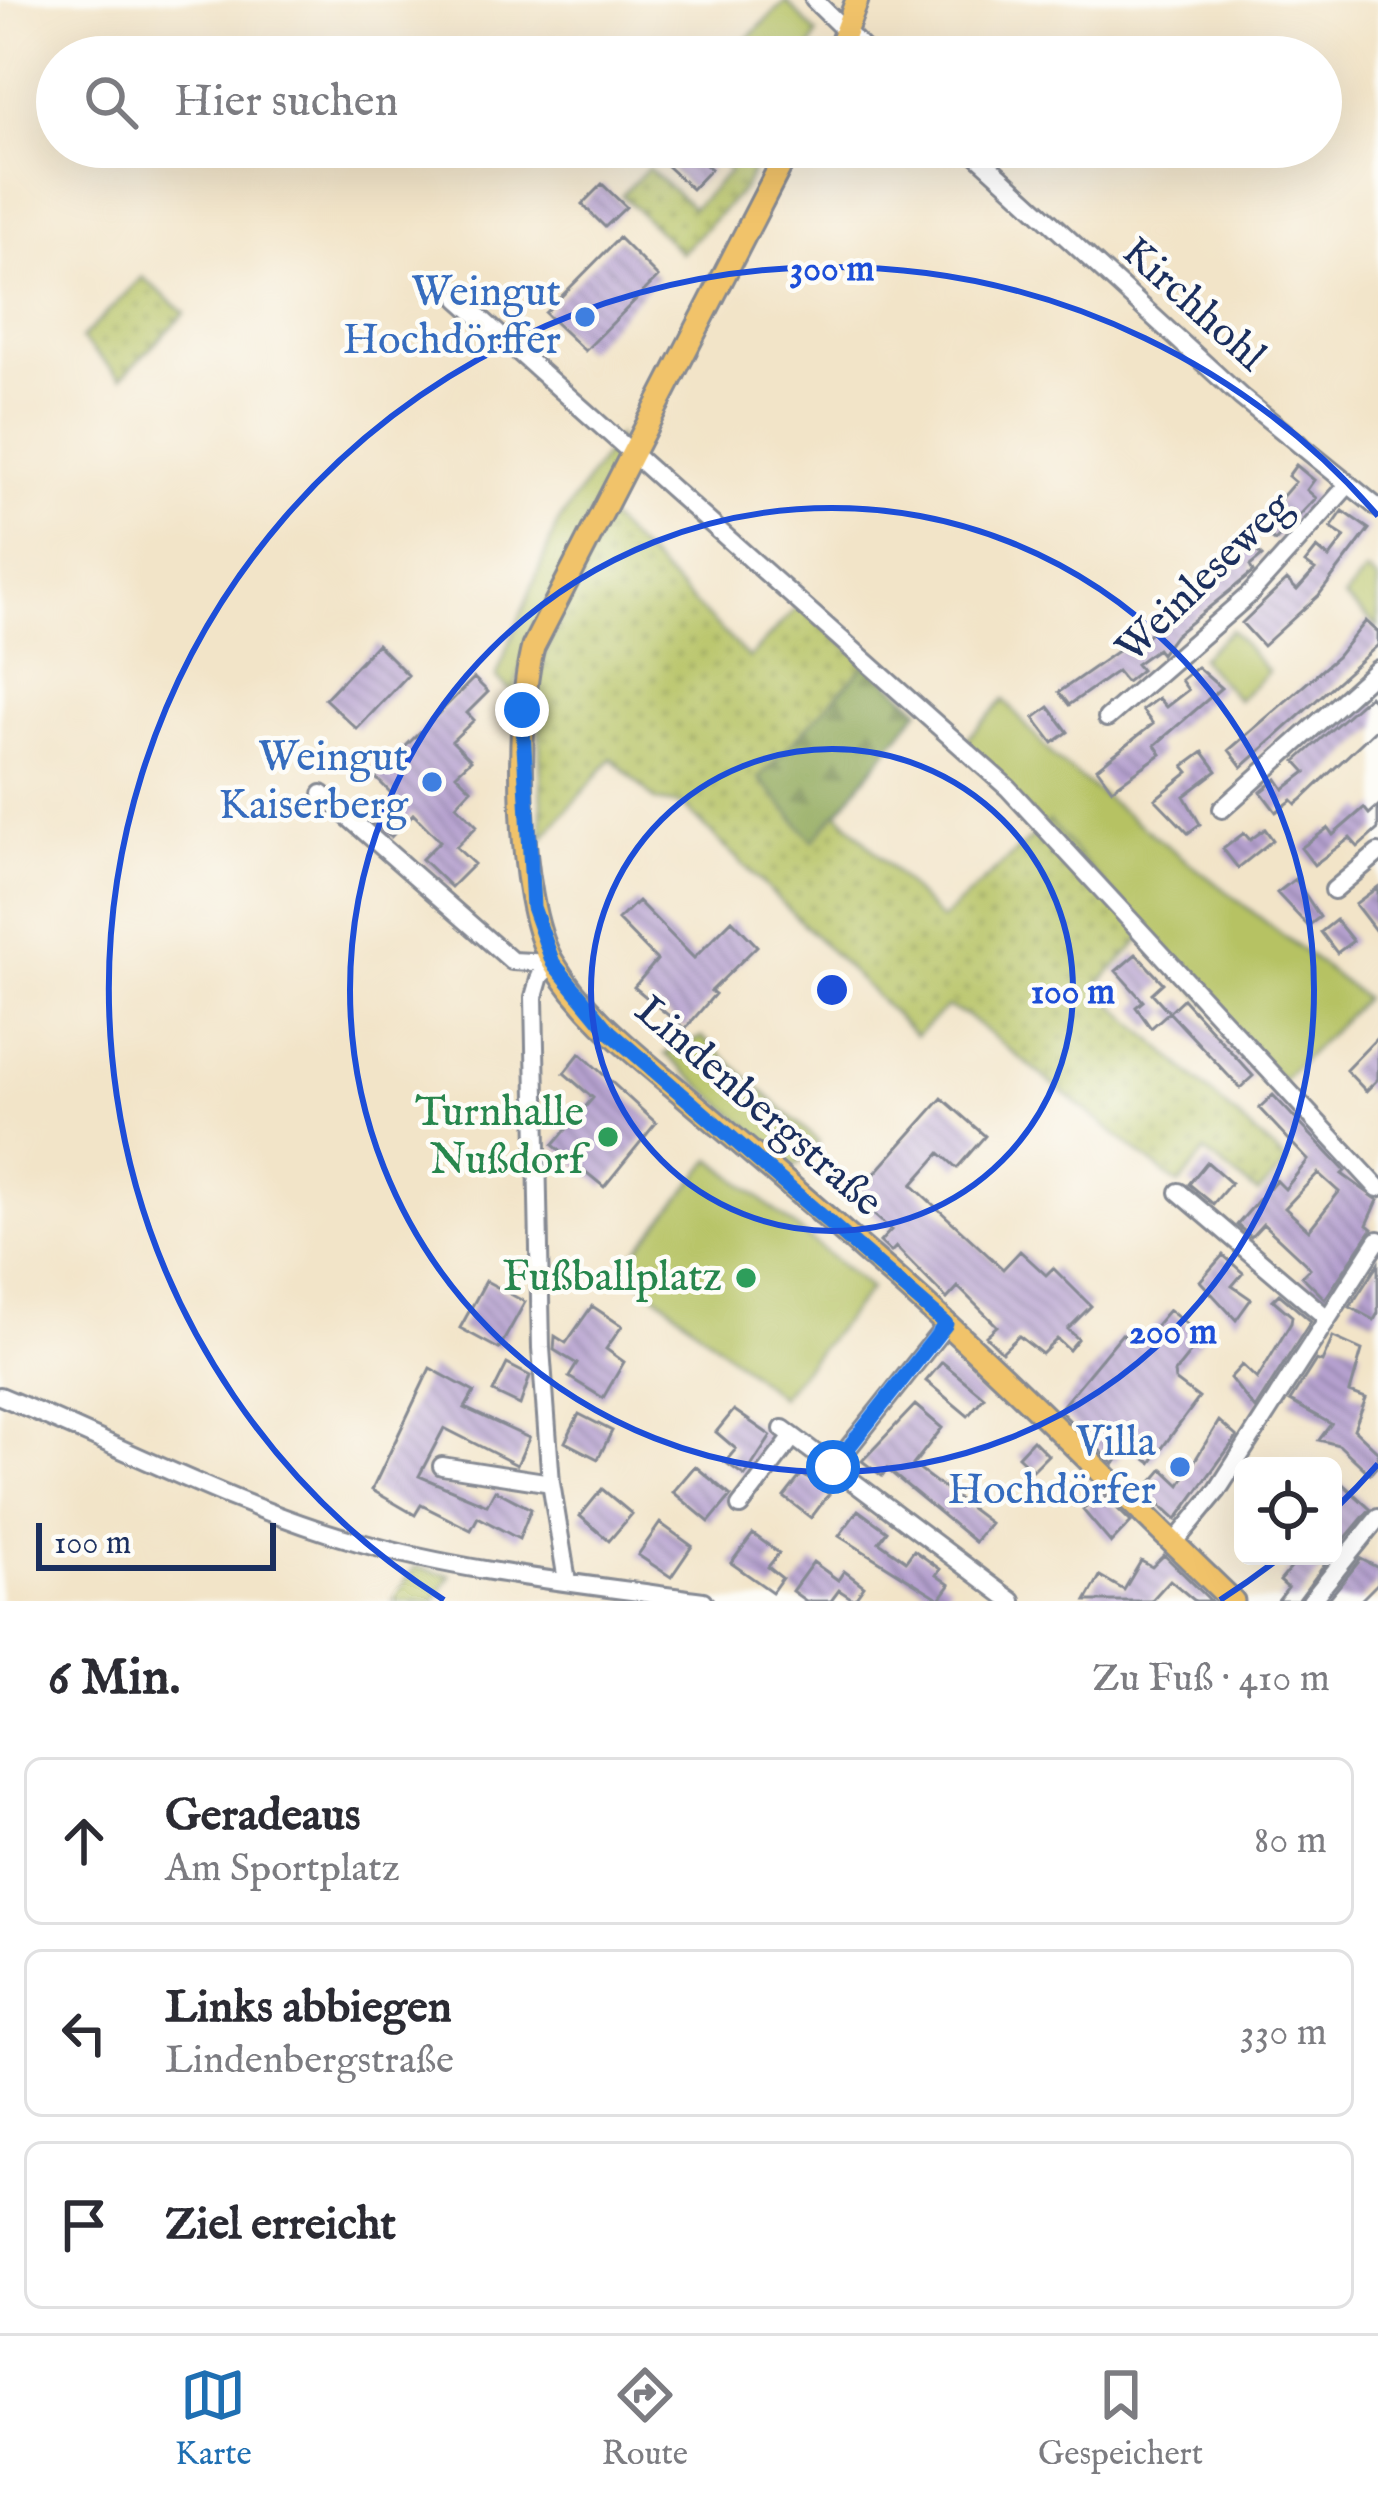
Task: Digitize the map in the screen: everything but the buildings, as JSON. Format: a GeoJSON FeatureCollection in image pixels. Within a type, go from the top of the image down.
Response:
{"type":"FeatureCollection","features":[{"type":"Feature","properties":{"kind":"main road"},"geometry":{"type":"LineString","coordinates":[[846,36],[856,0]]}},
{"type":"Feature","properties":{"kind":"main road","name":"Lindenbergstraße"},"geometry":{"type":"LineString","coordinates":[[779,168],[540,628],[523,690],[530,881],[553,963],[610,1032],[946,1324],[1233,1601]]}},
{"type":"Feature","properties":{"kind":"street"},"geometry":{"type":"LineString","coordinates":[[814,0],[851,36]]}},
{"type":"Feature","properties":{"kind":"street","name":"Kirchhohl"},"geometry":{"type":"LineString","coordinates":[[991,168],[1225,382],[1378,508]]}},
{"type":"Feature","properties":{"kind":"street"},"geometry":{"type":"LineString","coordinates":[[459,298],[1008,788],[1378,1188]]}},
{"type":"Feature","properties":{"kind":"street","name":"Weinleseweg"},"geometry":{"type":"LineString","coordinates":[[1107,718],[1250,594],[1348,485]]}},
{"type":"Feature","properties":{"kind":"street"},"geometry":{"type":"LineString","coordinates":[[1222,809],[1378,669]]}},
{"type":"Feature","properties":{"kind":"street"},"geometry":{"type":"LineString","coordinates":[[322,794],[512,961],[553,963]]}},
{"type":"Feature","properties":{"kind":"street"},"geometry":{"type":"LineString","coordinates":[[1334,890],[1378,853]]}},
{"type":"Feature","properties":{"kind":"street"},"geometry":{"type":"LineString","coordinates":[[553,963],[536,986],[534,1205],[551,1483],[567,1581]]}},
{"type":"Feature","properties":{"kind":"street"},"geometry":{"type":"LineString","coordinates":[[1179,1192],[1327,1318]]}},
{"type":"Feature","properties":{"kind":"street"},"geometry":{"type":"LineString","coordinates":[[1174,1543],[1217,1491],[1378,1240]]}},
{"type":"Feature","properties":{"kind":"street"},"geometry":{"type":"LineString","coordinates":[[833,1467],[946,1324]]}},
{"type":"Feature","properties":{"kind":"street"},"geometry":{"type":"LineString","coordinates":[[0,1396],[317,1529],[436,1562],[703,1601]]}},
{"type":"Feature","properties":{"kind":"street"},"geometry":{"type":"LineString","coordinates":[[740,1506],[788,1433],[1012,1601]]}},
{"type":"Feature","properties":{"kind":"street"},"geometry":{"type":"LineString","coordinates":[[442,1466],[551,1483]]}},
{"type":"Feature","properties":{"kind":"street"},"geometry":{"type":"LineString","coordinates":[[1311,1601],[1378,1518]]}},
{"type":"Feature","properties":{"kind":"green space"},"geometry":{"type":"Polygon","coordinates":[[[786,1],[817,34],[816,36],[750,36],[786,1]]]}},
{"type":"Feature","properties":{"kind":"green space"},"geometry":{"type":"Polygon","coordinates":[[[648,168],[693,208],[730,171],[727,168],[754,168],[745,187],[681,253],[622,195],[648,168]]]}},
{"type":"Feature","properties":{"kind":"green space"},"geometry":{"type":"Polygon","coordinates":[[[142,277],[185,313],[121,378],[81,339],[142,277]]]}},
{"type":"Feature","properties":{"kind":"green space"},"geometry":{"type":"Polygon","coordinates":[[[617,437],[619,456],[528,641],[514,694],[496,677],[557,525],[617,437]]]}},
{"type":"Feature","properties":{"kind":"green space"},"geometry":{"type":"Polygon","coordinates":[[[607,517],[749,658],[799,605],[867,663],[759,778],[813,841],[837,812],[941,920],[1049,822],[1147,933],[1095,988],[1288,1163],[1258,1193],[1205,1152],[1179,1185],[966,1015],[947,1007],[916,1036],[683,805],[656,801],[612,758],[543,838],[538,693],[544,655],[607,517]]]}},
{"type":"Feature","properties":{"kind":"green space"},"geometry":{"type":"Polygon","coordinates":[[[1366,571],[1378,581],[1378,627],[1344,598],[1366,571]]]}},
{"type":"Feature","properties":{"kind":"green space"},"geometry":{"type":"Polygon","coordinates":[[[1231,630],[1268,672],[1238,700],[1200,658],[1231,630]]]}},
{"type":"Feature","properties":{"kind":"green space"},"geometry":{"type":"Polygon","coordinates":[[[867,663],[920,709],[814,842],[759,778],[867,663]]]}},
{"type":"Feature","properties":{"kind":"green space"},"geometry":{"type":"Polygon","coordinates":[[[1004,700],[1055,759],[1364,998],[1282,1081],[963,743],[1004,700]]]}},
{"type":"Feature","properties":{"kind":"green space"},"geometry":{"type":"Polygon","coordinates":[[[702,1037],[819,1142],[795,1167],[665,1054],[702,1037]]]}},
{"type":"Feature","properties":{"kind":"green space","name":"Fußballplatz"},"geometry":{"type":"Polygon","coordinates":[[[712,1159],[870,1289],[780,1397],[623,1267],[712,1159]]]}},
{"type":"Feature","properties":{"kind":"green space"},"geometry":{"type":"Polygon","coordinates":[[[415,1567],[451,1575],[434,1601],[392,1601],[415,1567]]]}},
{"type":"Feature","properties":{"kind":"place","name":"Weingut Hochdörffer"},"geometry":{"type":"Point","coordinates":[585,317]}},
{"type":"Feature","properties":{"kind":"place","name":"Weingut Kaiserberg"},"geometry":{"type":"Point","coordinates":[432,782]}},
{"type":"Feature","properties":{"kind":"place","name":"Turnhalle Nußdorf"},"geometry":{"type":"Point","coordinates":[608,1137]}},
{"type":"Feature","properties":{"kind":"place","name":"Fußballplatz"},"geometry":{"type":"Point","coordinates":[746,1278]}},
{"type":"Feature","properties":{"kind":"place","name":"Villa Hochdörfer"},"geometry":{"type":"Point","coordinates":[1180,1467]}},
{"type":"Feature","properties":{"kind":"route"},"geometry":{"type":"LineString","coordinates":[[522,710],[533,907],[553,963],[610,1032],[946,1324],[833,1467]]}}]}
